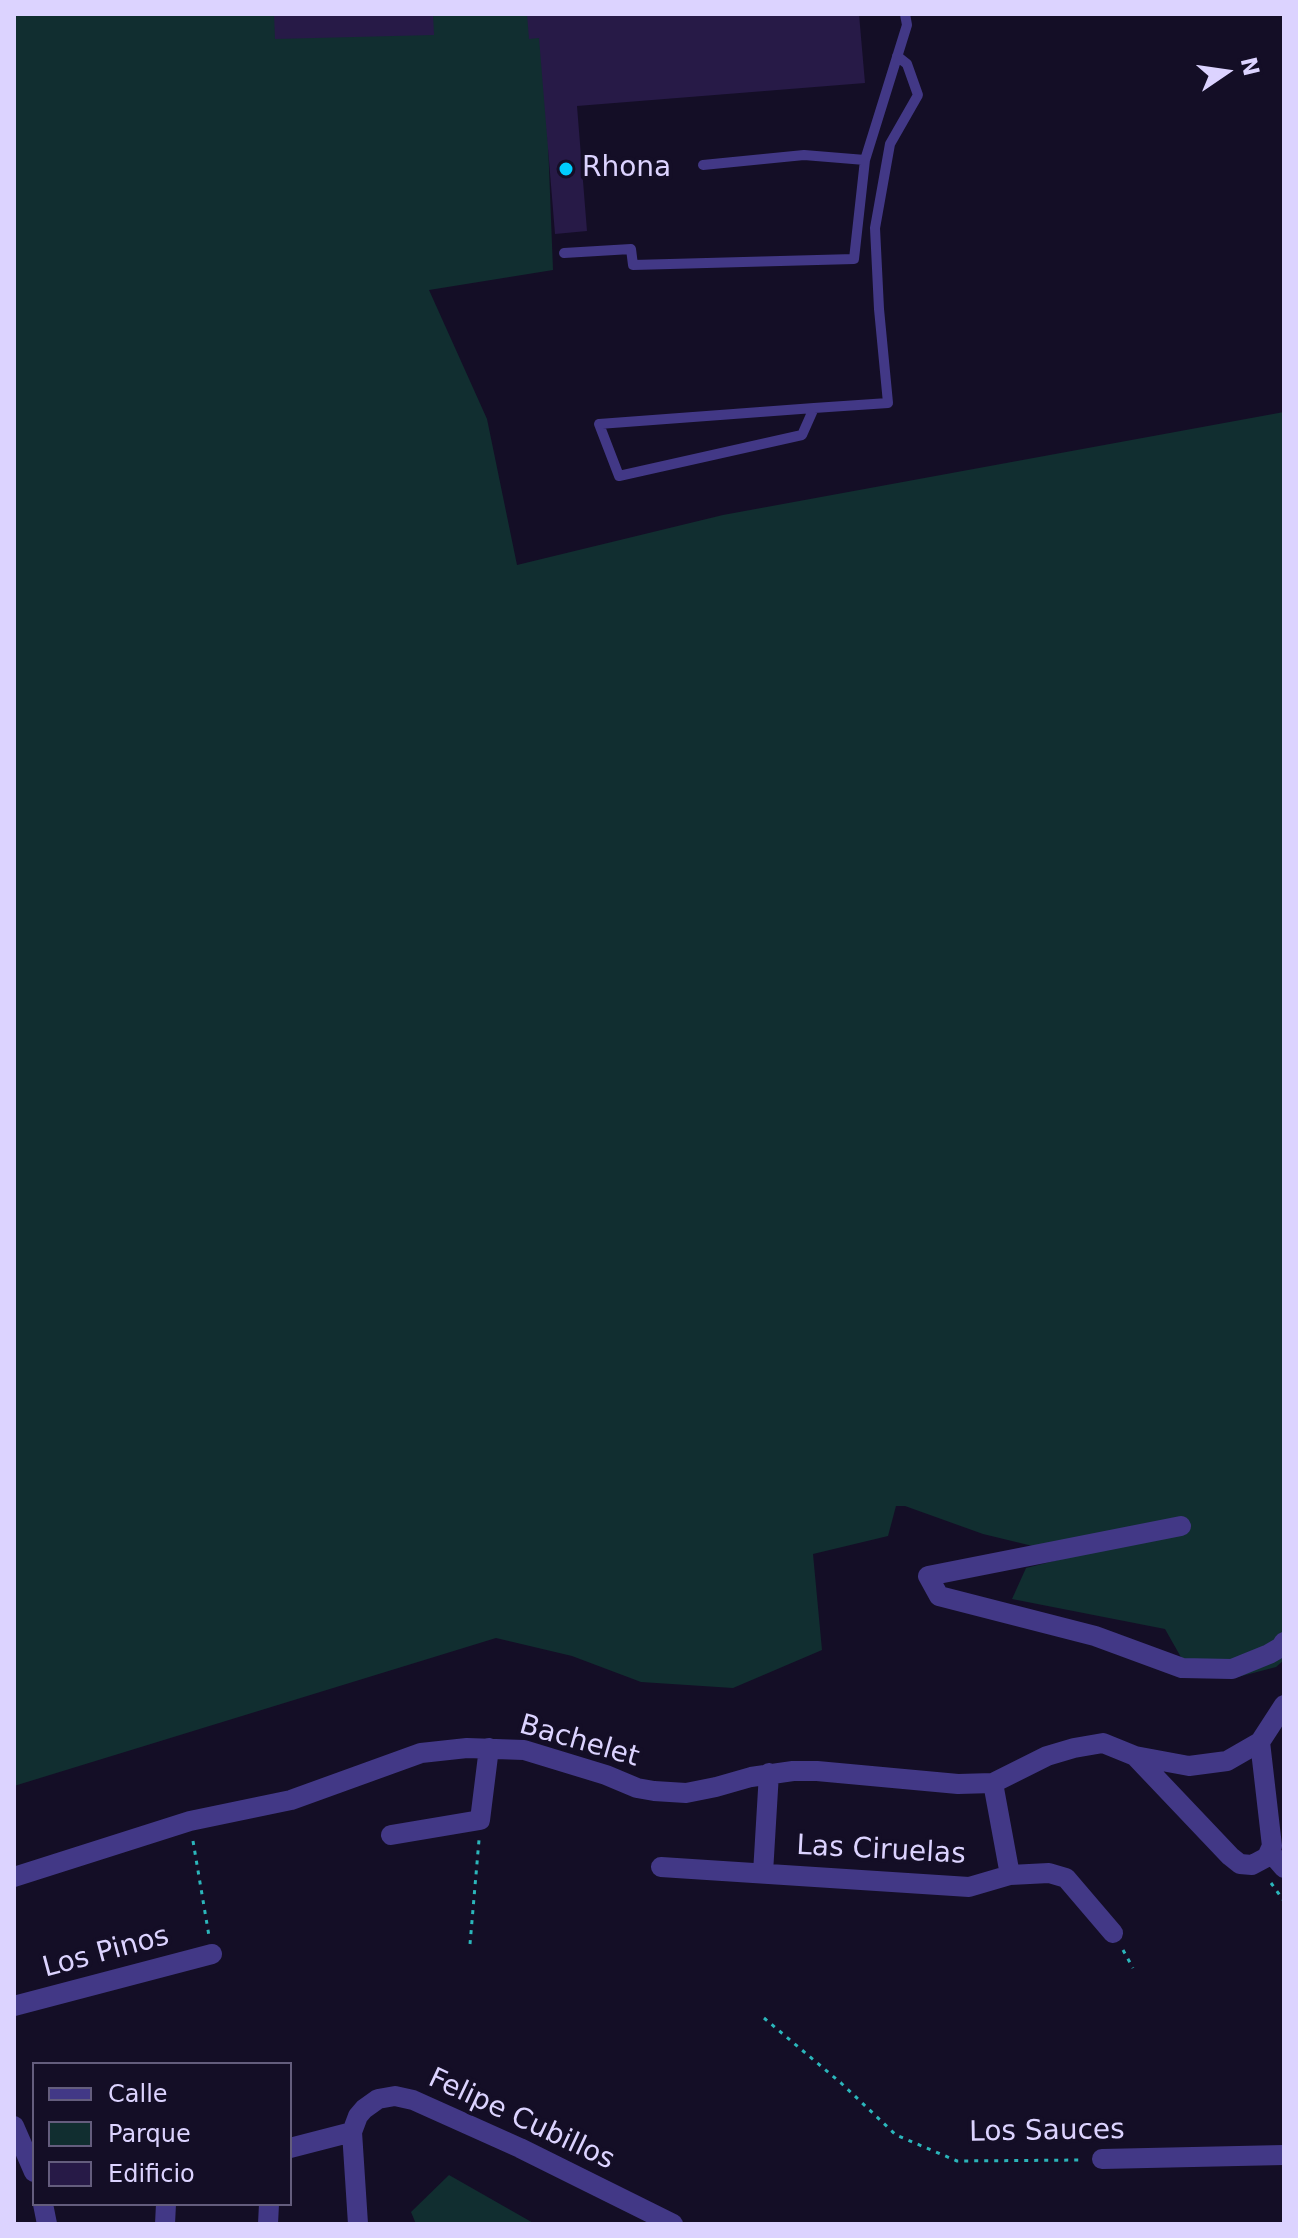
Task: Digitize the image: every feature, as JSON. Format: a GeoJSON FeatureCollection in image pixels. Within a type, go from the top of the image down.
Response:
{"type":"FeatureCollection","features":[{"type":"Feature","properties":{"kind":"street"},"geometry":{"type":"LineString","coordinates":[[1181,1526],[928,1576],[939,1596],[1095,1636],[1182,1668],[1232,1669],[1269,1654],[1284,1642]]}},
{"type":"Feature","properties":{"kind":"street"},"geometry":{"type":"LineString","coordinates":[[1284,1705],[1260,1742],[1275,1843],[1284,1868]]}},
{"type":"Feature","properties":{"kind":"street","name":"Bachelet"},"geometry":{"type":"LineString","coordinates":[[14,1877],[190,1821],[291,1800],[421,1753],[467,1748],[524,1750],[606,1775],[637,1788],[670,1793],[701,1791],[769,1773],[817,1771],[958,1784],[993,1783],[1047,1756],[1103,1743],[1135,1756],[1189,1766],[1227,1761],[1260,1742]]}},
{"type":"Feature","properties":{"kind":"street"},"geometry":{"type":"LineString","coordinates":[[391,1835],[480,1820],[489,1748]]}},
{"type":"Feature","properties":{"kind":"street","name":"Bachelet"},"geometry":{"type":"LineString","coordinates":[[1135,1756],[1240,1864],[1252,1865],[1263,1860],[1275,1843]]}},
{"type":"Feature","properties":{"kind":"street","name":"Las Ciruelas"},"geometry":{"type":"LineString","coordinates":[[763,1873],[769,1773]]}},
{"type":"Feature","properties":{"kind":"street"},"geometry":{"type":"LineString","coordinates":[[993,1783],[1010,1875]]}},
{"type":"Feature","properties":{"kind":"street","name":"Las Ciruelas"},"geometry":{"type":"LineString","coordinates":[[661,1867],[969,1887],[1010,1875],[1049,1873],[1066,1878],[1113,1933]]}},
{"type":"Feature","properties":{"kind":"street","name":"Los Pinos"},"geometry":{"type":"LineString","coordinates":[[14,2006],[212,1954]]}},
{"type":"Feature","properties":{"kind":"street","name":"Felipe Cubillos"},"geometry":{"type":"LineString","coordinates":[[352,2132],[358,2116],[370,2103],[387,2096],[404,2097],[520,2148],[673,2224]]}},
{"type":"Feature","properties":{"kind":"street"},"geometry":{"type":"LineString","coordinates":[[14,2124],[32,2167]]}},
{"type":"Feature","properties":{"kind":"street"},"geometry":{"type":"LineString","coordinates":[[292,2147],[352,2132],[358,2224]]}},
{"type":"Feature","properties":{"kind":"street","name":"Los Sauces"},"geometry":{"type":"LineString","coordinates":[[1102,2159],[1284,2155]]}},
{"type":"Feature","properties":{"kind":"lane"},"geometry":{"type":"LineString","coordinates":[[564,253],[631,249],[633,265],[854,259],[865,160],[907,25],[905,14]]}},
{"type":"Feature","properties":{"kind":"lane"},"geometry":{"type":"LineString","coordinates":[[814,408],[802,435],[619,476],[599,424],[814,408],[888,403],[875,228],[890,144],[918,95],[907,64],[897,56]]}},
{"type":"Feature","properties":{"kind":"lane"},"geometry":{"type":"LineString","coordinates":[[703,165],[804,155],[865,160]]}},
{"type":"Feature","properties":{"kind":"path"},"geometry":{"type":"LineString","coordinates":[[470,1944],[480,1820]]}},
{"type":"Feature","properties":{"kind":"path"},"geometry":{"type":"LineString","coordinates":[[190,1821],[212,1954]]}},
{"type":"Feature","properties":{"kind":"path","name":"Los Sauces"},"geometry":{"type":"LineString","coordinates":[[764,2018],[841,2083],[896,2135],[957,2161],[1102,2159]]}},
{"type":"Feature","properties":{"kind":"green space"},"geometry":{"type":"Polygon","coordinates":[[[14,14],[543,14],[553,270],[429,290],[487,419],[517,565],[723,515],[1284,412],[1284,1660],[1276,1667],[1234,1678],[1182,1659],[1165,1629],[1012,1599],[1026,1568],[1074,1556],[983,1534],[905,1506],[896,1506],[888,1536],[813,1554],[822,1650],[733,1688],[641,1682],[572,1656],[496,1638],[14,1786],[14,14]]]}},
{"type":"Feature","properties":{"kind":"green space"},"geometry":{"type":"Polygon","coordinates":[[[449,2175],[535,2224],[416,2224],[411,2212],[449,2175]]]}},
{"type":"Feature","properties":{"kind":"building"},"geometry":{"type":"Polygon","coordinates":[[[274,14],[433,14],[434,35],[275,39],[274,14]]]}},
{"type":"Feature","properties":{"kind":"building","name":"Rhona"},"geometry":{"type":"Polygon","coordinates":[[[527,14],[859,14],[865,83],[577,106],[587,231],[555,234],[539,38],[529,39],[527,14]]]}},
{"type":"Feature","properties":{"kind":"place","name":"Rhona"},"geometry":{"type":"Point","coordinates":[566,169]}}]}
